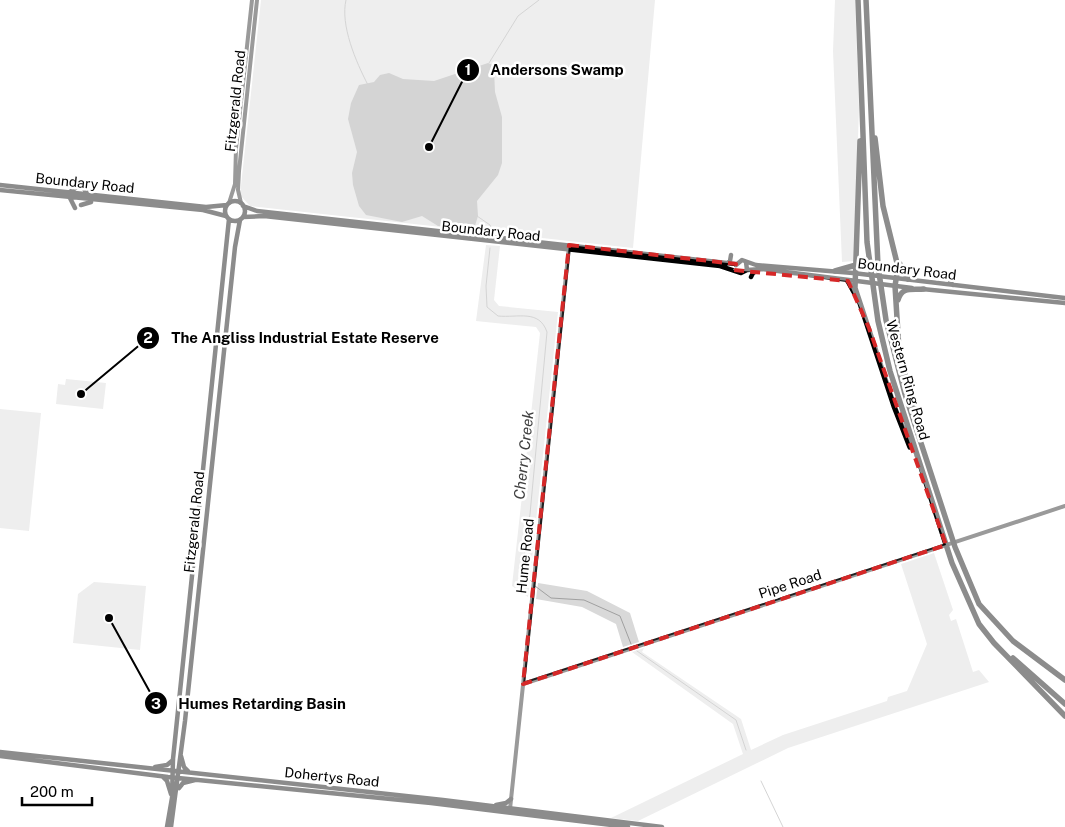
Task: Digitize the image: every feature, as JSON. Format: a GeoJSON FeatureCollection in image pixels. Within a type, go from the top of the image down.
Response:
{"type":"FeatureCollection","features":[{"type":"Feature","properties":{"kind":"highway","name":"Western Ring Road"},"geometry":{"type":"LineString","coordinates":[[858,0],[870,269],[873,290],[890,371],[947,549],[971,609]]}},
{"type":"Feature","properties":{"kind":"highway","name":"Western Ring Road"},"geometry":{"type":"LineString","coordinates":[[866,0],[878,266],[881,291],[897,367],[954,547],[979,604]]}},
{"type":"Feature","properties":{"kind":"highway"},"geometry":{"type":"LineString","coordinates":[[862,102],[856,273],[852,281],[875,344],[894,406],[925,481]]}},
{"type":"Feature","properties":{"kind":"highway"},"geometry":{"type":"LineString","coordinates":[[871,116],[882,197],[898,267],[895,286],[901,357],[930,469]]}},
{"type":"Feature","properties":{"kind":"highway"},"geometry":{"type":"LineString","coordinates":[[891,236],[903,272],[908,279]]}},
{"type":"Feature","properties":{"kind":"highway"},"geometry":{"type":"LineString","coordinates":[[835,271],[856,265]]}},
{"type":"Feature","properties":{"kind":"highway"},"geometry":{"type":"LineString","coordinates":[[897,310],[902,291],[924,289]]}},
{"type":"Feature","properties":{"kind":"highway"},"geometry":{"type":"LineString","coordinates":[[979,604],[1003,628],[1065,676]]}},
{"type":"Feature","properties":{"kind":"highway"},"geometry":{"type":"LineString","coordinates":[[979,604],[1013,641],[1065,680]]}},
{"type":"Feature","properties":{"kind":"highway"},"geometry":{"type":"LineString","coordinates":[[971,609],[996,642],[1065,704]]}},
{"type":"Feature","properties":{"kind":"highway"},"geometry":{"type":"LineString","coordinates":[[971,609],[979,624],[994,643],[1065,716]]}},
{"type":"Feature","properties":{"kind":"main road"},"geometry":{"type":"LineString","coordinates":[[75,208],[69,195],[80,186],[89,195]]}},
{"type":"Feature","properties":{"kind":"main road","name":"Boundary Road"},"geometry":{"type":"LineString","coordinates":[[2,188],[69,195],[94,200],[203,210],[227,218]]}},
{"type":"Feature","properties":{"kind":"main road","name":"Boundary Road"},"geometry":{"type":"LineString","coordinates":[[69,195],[89,195],[206,208],[228,204]]}},
{"type":"Feature","properties":{"kind":"main road"},"geometry":{"type":"LineString","coordinates":[[81,205],[94,200]]}},
{"type":"Feature","properties":{"kind":"main road"},"geometry":{"type":"LineString","coordinates":[[236,202],[242,205],[242,219],[233,221],[227,218],[228,204],[236,202]]}},
{"type":"Feature","properties":{"kind":"main road","name":"Boundary Road"},"geometry":{"type":"LineString","coordinates":[[242,205],[257,211],[725,267],[737,271]]}},
{"type":"Feature","properties":{"kind":"main road","name":"Boundary Road"},"geometry":{"type":"LineString","coordinates":[[242,219],[264,216],[482,238]]}},
{"type":"Feature","properties":{"kind":"main road","name":"Fitzgerald Road"},"geometry":{"type":"LineString","coordinates":[[171,827],[177,791],[174,759],[216,353],[227,218]]}},
{"type":"Feature","properties":{"kind":"main road","name":"Fitzgerald Road"},"geometry":{"type":"LineString","coordinates":[[167,827],[180,753],[235,247],[242,219]]}},
{"type":"Feature","properties":{"kind":"main road","name":"Boundary Road"},"geometry":{"type":"LineString","coordinates":[[569,248],[736,264]]}},
{"type":"Feature","properties":{"kind":"main road"},"geometry":{"type":"LineString","coordinates":[[726,264],[730,261],[731,255]]}},
{"type":"Feature","properties":{"kind":"main road"},"geometry":{"type":"LineString","coordinates":[[741,260],[746,262],[747,270],[742,273],[737,271],[736,264],[741,260]]}},
{"type":"Feature","properties":{"kind":"main road","name":"Boundary Road"},"geometry":{"type":"LineString","coordinates":[[746,262],[756,265],[856,273],[1065,298]]}},
{"type":"Feature","properties":{"kind":"main road","name":"Boundary Road"},"geometry":{"type":"LineString","coordinates":[[747,270],[762,269],[1027,302],[1036,300],[1065,304]]}},
{"type":"Feature","properties":{"kind":"main road"},"geometry":{"type":"LineString","coordinates":[[751,278],[753,273],[762,269]]}},
{"type":"Feature","properties":{"kind":"main road"},"geometry":{"type":"LineString","coordinates":[[946,274],[953,286]]}},
{"type":"Feature","properties":{"kind":"main road"},"geometry":{"type":"LineString","coordinates":[[1027,302],[1036,300]]}},
{"type":"Feature","properties":{"kind":"main road"},"geometry":{"type":"LineString","coordinates":[[216,353],[224,354]]}},
{"type":"Feature","properties":{"kind":"main road"},"geometry":{"type":"LineString","coordinates":[[192,586],[199,586]]}},
{"type":"Feature","properties":{"kind":"main road","name":"Dohertys Road"},"geometry":{"type":"LineString","coordinates":[[0,752],[9,755],[53,760],[146,768],[202,779],[479,805],[628,827]]}},
{"type":"Feature","properties":{"kind":"main road"},"geometry":{"type":"LineString","coordinates":[[180,753],[185,769],[190,772]]}},
{"type":"Feature","properties":{"kind":"main road","name":"Dohertys Road"},"geometry":{"type":"LineString","coordinates":[[0,756],[9,755]]}},
{"type":"Feature","properties":{"kind":"main road"},"geometry":{"type":"LineString","coordinates":[[146,768],[167,765],[174,759]]}},
{"type":"Feature","properties":{"kind":"main road","name":"Dohertys Road"},"geometry":{"type":"LineString","coordinates":[[105,765],[162,776],[190,772],[290,786]]}},
{"type":"Feature","properties":{"kind":"main road"},"geometry":{"type":"LineString","coordinates":[[162,776],[166,780],[172,798]]}},
{"type":"Feature","properties":{"kind":"main road"},"geometry":{"type":"LineString","coordinates":[[177,791],[182,783],[202,779]]}},
{"type":"Feature","properties":{"kind":"main road","name":"Dohertys Road"},"geometry":{"type":"LineString","coordinates":[[351,792],[662,827]]}},
{"type":"Feature","properties":{"kind":"main road"},"geometry":{"type":"LineString","coordinates":[[479,805],[500,805],[511,799]]}},
{"type":"Feature","properties":{"kind":"street","name":"Fitzgerald Road"},"geometry":{"type":"LineString","coordinates":[[228,204],[235,184],[236,148],[252,0]]}},
{"type":"Feature","properties":{"kind":"street","name":"Fitzgerald Road"},"geometry":{"type":"LineString","coordinates":[[242,205],[238,190],[239,171],[257,0]]}},
{"type":"Feature","properties":{"kind":"street","name":"Hume Road"},"geometry":{"type":"LineString","coordinates":[[510,811],[569,248]]}},
{"type":"Feature","properties":{"kind":"street","name":"Pipe Road"},"geometry":{"type":"LineString","coordinates":[[523,684],[1065,506]]}},
{"type":"Feature","properties":{"kind":"highlighted area"},"geometry":{"type":"Polygon","coordinates":[[[569,245],[736,264],[733,270],[848,281],[869,328],[946,545],[523,684],[569,245]]]}},
{"type":"Feature","properties":{"kind":"shaded area"},"geometry":{"type":"Polygon","coordinates":[[[261,0],[655,0],[633,248],[250,206],[240,195],[261,0]]]}},
{"type":"Feature","properties":{"kind":"shaded area"},"geometry":{"type":"Polygon","coordinates":[[[835,0],[855,0],[859,108],[854,261],[842,262],[833,51],[835,0]]]}},
{"type":"Feature","properties":{"kind":"shaded area"},"geometry":{"type":"Polygon","coordinates":[[[488,63],[493,65],[495,92],[502,117],[502,163],[498,175],[477,201],[478,216],[474,229],[438,226],[422,216],[402,222],[366,215],[359,206],[353,185],[352,173],[357,152],[348,119],[351,103],[359,85],[374,82],[380,75],[389,73],[403,79],[434,81],[488,63]]]}},
{"type":"Feature","properties":{"kind":"shaded area"},"geometry":{"type":"Polygon","coordinates":[[[486,245],[500,246],[494,300],[499,306],[558,312],[528,597],[512,586],[540,333],[536,327],[476,321],[486,245]]]}},
{"type":"Feature","properties":{"kind":"shaded area"},"geometry":{"type":"Polygon","coordinates":[[[66,379],[106,383],[103,409],[56,404],[58,384],[65,385],[66,379]]]}},
{"type":"Feature","properties":{"kind":"shaded area"},"geometry":{"type":"Polygon","coordinates":[[[0,409],[41,413],[29,531],[0,528],[0,409]]]}},
{"type":"Feature","properties":{"kind":"shaded area"},"geometry":{"type":"Polygon","coordinates":[[[934,553],[953,610],[949,615],[951,621],[956,619],[973,672],[979,670],[989,682],[788,748],[638,821],[611,818],[743,754],[733,724],[632,652],[644,648],[642,652],[741,719],[751,750],[783,735],[887,701],[888,697],[907,691],[927,644],[901,564],[934,553]]]}},
{"type":"Feature","properties":{"kind":"shaded area"},"geometry":{"type":"Polygon","coordinates":[[[94,582],[146,586],[140,650],[73,643],[78,594],[94,582]]]}},
{"type":"Feature","properties":{"kind":"shaded area"},"geometry":{"type":"Polygon","coordinates":[[[538,583],[587,591],[630,613],[639,642],[623,647],[616,624],[582,607],[536,599],[538,583]]]}},
{"type":"Feature","properties":{"kind":"waterway","name":"Cherry Creek"},"geometry":{"type":"LineString","coordinates":[[346,0],[345,21],[347,32],[354,55],[368,85]]}},
{"type":"Feature","properties":{"kind":"waterway"},"geometry":{"type":"LineString","coordinates":[[489,63],[518,16],[539,0]]}},
{"type":"Feature","properties":{"kind":"waterway","name":"Cherry Creek"},"geometry":{"type":"LineString","coordinates":[[477,216],[490,225],[493,234]]}},
{"type":"Feature","properties":{"kind":"waterway","name":"Cherry Creek"},"geometry":{"type":"LineString","coordinates":[[490,248],[486,286],[487,307],[498,316],[533,317],[539,320],[547,332],[530,514],[523,562],[528,578],[533,583]]}},
{"type":"Feature","properties":{"kind":"waterway","name":"Cherry Creek"},"geometry":{"type":"LineString","coordinates":[[535,586],[551,598],[584,600],[620,616],[631,644]]}},
{"type":"Feature","properties":{"kind":"waterway","name":"Cherry Creek"},"geometry":{"type":"LineString","coordinates":[[637,651],[736,720],[746,750]]}},
{"type":"Feature","properties":{"kind":"waterway","name":"Cherry Creek"},"geometry":{"type":"LineString","coordinates":[[761,781],[783,827]]}},
{"type":"Feature","properties":{"kind":"place","name":"Andersons Swamp"},"geometry":{"type":"Point","coordinates":[429,147]}},
{"type":"Feature","properties":{"kind":"place","name":"The Angliss Industrial Estate Reserve"},"geometry":{"type":"Point","coordinates":[81,394]}},
{"type":"Feature","properties":{"kind":"place","name":"Humes Retarding Basin"},"geometry":{"type":"Point","coordinates":[109,618]}}]}
